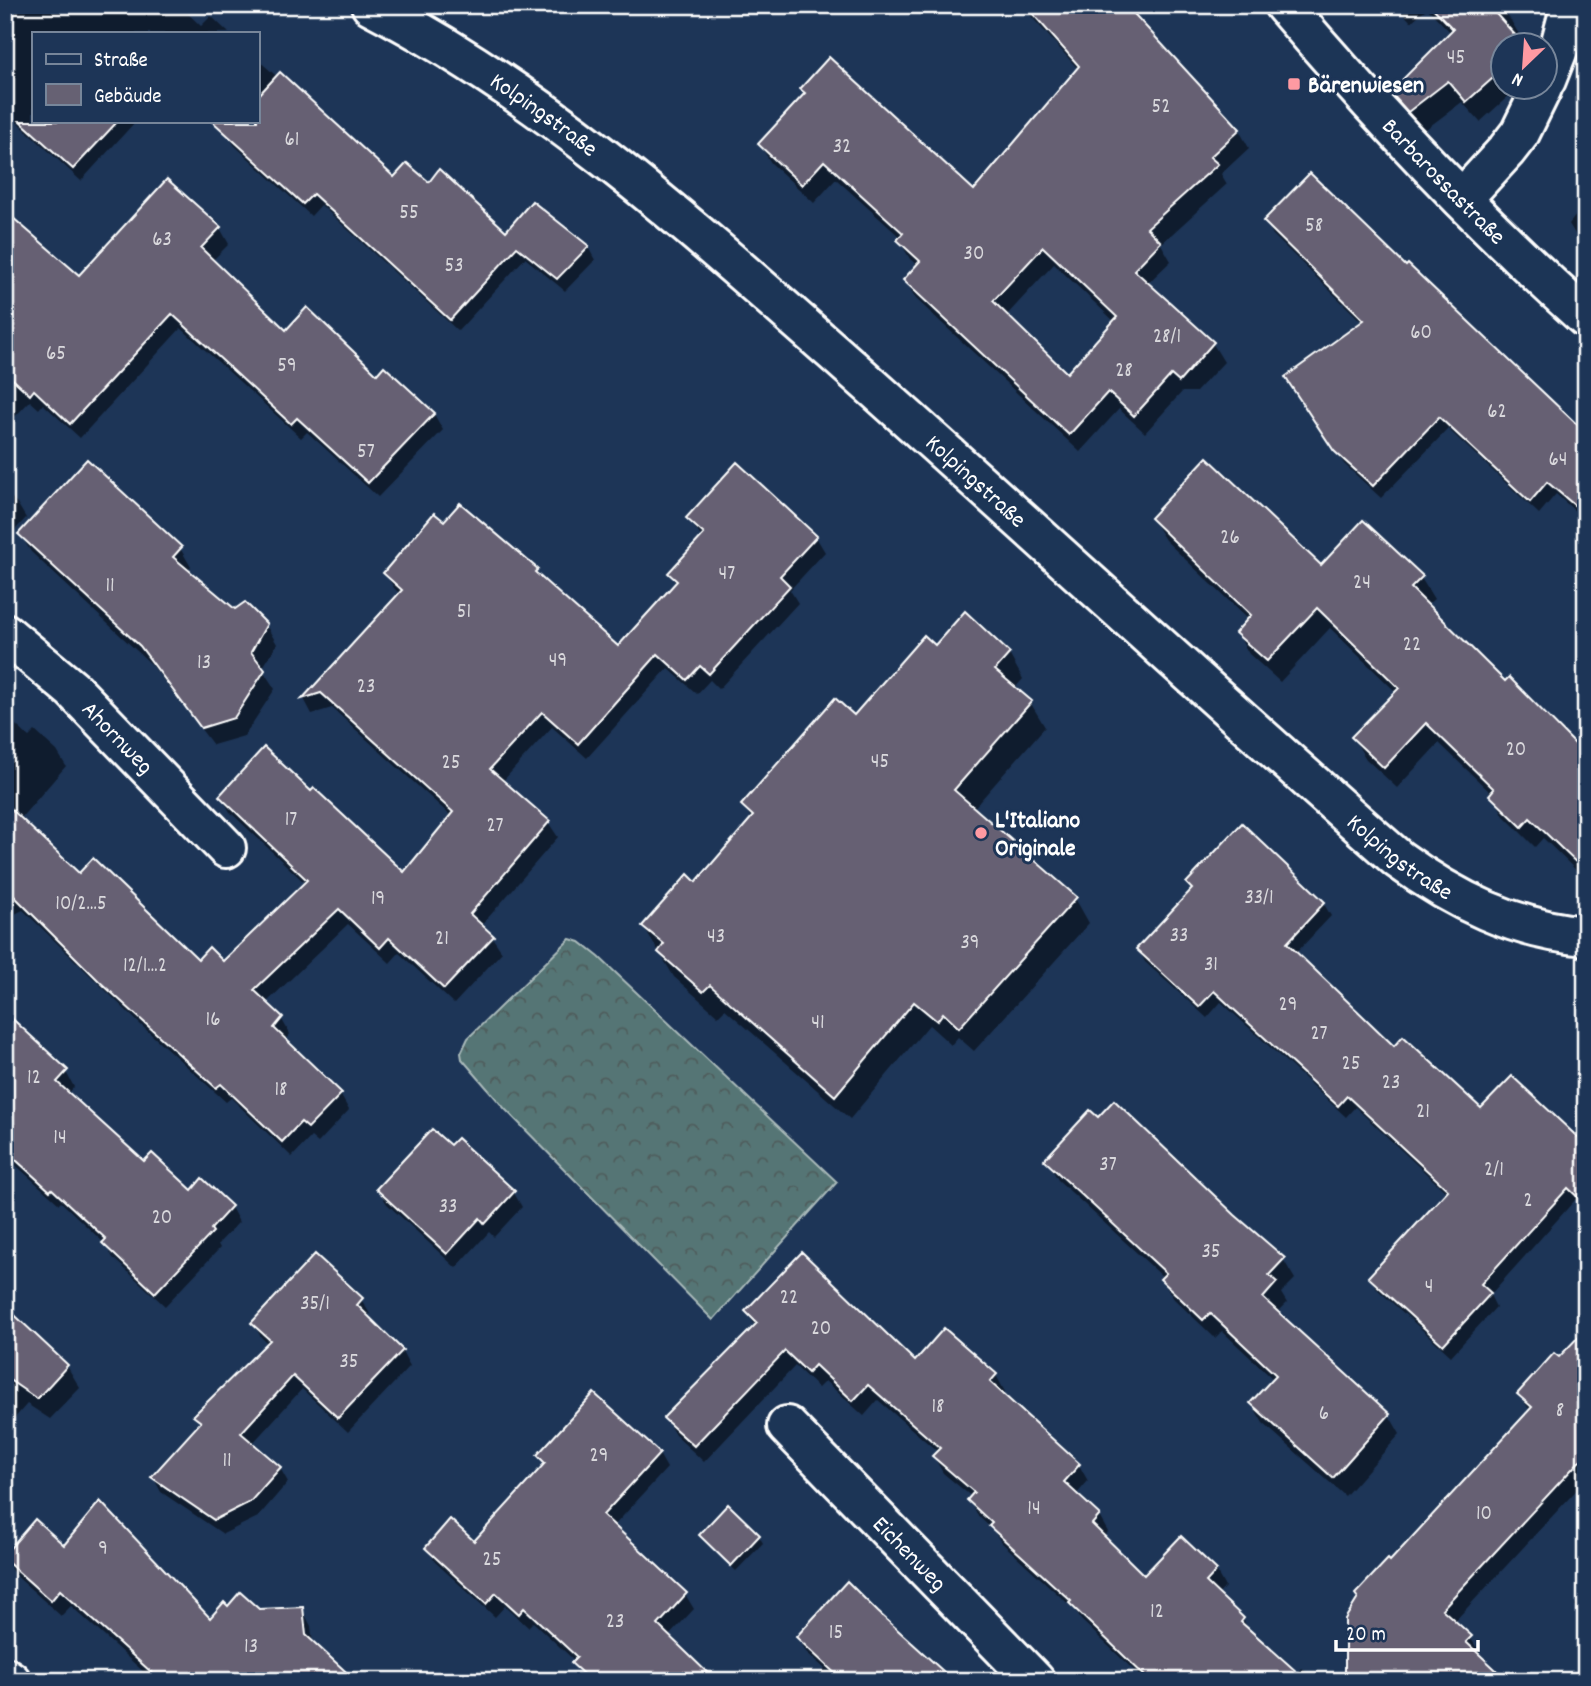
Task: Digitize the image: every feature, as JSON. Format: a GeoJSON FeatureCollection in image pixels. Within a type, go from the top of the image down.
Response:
{"type":"FeatureCollection","features":[{"type":"Feature","properties":{"kind":"street","name":"Kolpingstraße"},"geometry":{"type":"LineString","coordinates":[[371,5],[530,103],[670,209],[933,440],[1398,859],[1477,908],[1538,928],[1586,936]]}},
{"type":"Feature","properties":{"kind":"street","name":"Barbarossastraße"},"geometry":{"type":"LineString","coordinates":[[1284,5],[1341,71],[1462,199],[1586,318]]}},
{"type":"Feature","properties":{"kind":"street"},"geometry":{"type":"LineString","coordinates":[[1560,44],[1571,5]]}},
{"type":"Feature","properties":{"kind":"street"},"geometry":{"type":"LineString","coordinates":[[1462,199],[1520,133],[1535,102]]}},
{"type":"Feature","properties":{"kind":"street","name":"Ahornweg"},"geometry":{"type":"LineString","coordinates":[[5,633],[73,690],[226,848]]}},
{"type":"Feature","properties":{"kind":"street","name":"Eichenweg"},"geometry":{"type":"LineString","coordinates":[[787,1426],[1035,1681]]}},
{"type":"Feature","properties":{"kind":"street"},"geometry":{"type":"LineString","coordinates":[[5,1677],[11,1681]]}},
{"type":"Feature","properties":{"kind":"green space"},"geometry":{"type":"Polygon","coordinates":[[[570,939],[580,942],[599,957],[837,1182],[713,1320],[505,1109],[462,1059],[461,1053],[468,1038],[570,939]]]}},
{"type":"Feature","properties":{"kind":"building"},"geometry":{"type":"Polygon","coordinates":[[[1025,5],[1126,5],[1240,129],[1210,157],[1218,164],[1147,228],[1161,242],[1134,270],[1214,342],[1179,382],[1171,375],[1134,416],[1108,392],[1069,435],[903,280],[920,261],[897,240],[903,233],[824,161],[802,185],[758,144],[805,93],[800,89],[829,57],[974,190],[1079,66],[1025,5]],[[1043,247],[993,301],[1067,373],[1117,317],[1043,247]]]}},
{"type":"Feature","properties":{"kind":"building"},"geometry":{"type":"Polygon","coordinates":[[[1430,5],[1488,5],[1512,32],[1490,32],[1490,81],[1466,102],[1448,81],[1408,112],[1390,92],[1453,29],[1430,5]]]}},
{"type":"Feature","properties":{"kind":"building"},"geometry":{"type":"Polygon","coordinates":[[[280,72],[394,177],[407,163],[429,182],[439,169],[506,231],[532,201],[589,246],[557,279],[517,247],[450,320],[313,194],[303,204],[213,122],[259,122],[259,95],[280,72]]]}},
{"type":"Feature","properties":{"kind":"building"},"geometry":{"type":"Polygon","coordinates":[[[20,121],[117,122],[73,169],[20,121]]]}},
{"type":"Feature","properties":{"kind":"building"},"geometry":{"type":"Polygon","coordinates":[[[1310,173],[1586,433],[1586,515],[1547,482],[1530,502],[1439,417],[1373,486],[1334,451],[1285,377],[1364,320],[1263,221],[1310,173]]]}},
{"type":"Feature","properties":{"kind":"building"},"geometry":{"type":"Polygon","coordinates":[[[167,179],[221,227],[201,248],[286,330],[307,307],[377,374],[384,366],[435,413],[368,483],[297,418],[291,424],[172,314],[70,424],[34,390],[30,395],[5,372],[5,211],[79,275],[167,179]]]}},
{"type":"Feature","properties":{"kind":"building"},"geometry":{"type":"Polygon","coordinates":[[[1207,457],[1321,565],[1363,520],[1423,576],[1411,588],[1505,681],[1509,677],[1586,755],[1586,872],[1530,818],[1522,827],[1489,795],[1494,789],[1426,723],[1384,768],[1351,737],[1399,688],[1317,608],[1267,661],[1235,633],[1251,615],[1150,518],[1207,457]]]}},
{"type":"Feature","properties":{"kind":"building"},"geometry":{"type":"Polygon","coordinates":[[[87,459],[182,547],[173,557],[235,609],[245,602],[267,624],[251,652],[265,670],[234,718],[201,728],[140,646],[18,534],[87,459]]]}},
{"type":"Feature","properties":{"kind":"building"},"geometry":{"type":"Polygon","coordinates":[[[737,462],[817,536],[780,576],[790,586],[709,674],[700,666],[687,680],[658,654],[578,744],[542,712],[490,769],[550,821],[470,914],[494,936],[444,989],[389,938],[380,948],[339,909],[254,990],[283,1017],[274,1028],[342,1093],[308,1128],[301,1122],[282,1142],[221,1084],[216,1088],[100,982],[5,887],[5,803],[79,873],[93,858],[198,959],[209,947],[223,961],[307,880],[219,796],[264,747],[311,791],[314,788],[404,872],[453,812],[321,693],[302,699],[402,590],[383,573],[434,513],[444,521],[460,503],[538,569],[535,572],[618,646],[677,581],[668,573],[704,534],[686,518],[737,462]]]}},
{"type":"Feature","properties":{"kind":"building"},"geometry":{"type":"Polygon","coordinates":[[[965,611],[1010,653],[995,670],[1032,701],[954,790],[1077,897],[959,1028],[943,1013],[937,1021],[914,1002],[835,1096],[710,985],[703,992],[658,952],[664,944],[642,926],[688,874],[696,882],[753,816],[741,805],[835,698],[854,715],[924,635],[935,645],[965,611]]]}},
{"type":"Feature","properties":{"kind":"building"},"geometry":{"type":"Polygon","coordinates":[[[1242,823],[1325,902],[1287,943],[1394,1046],[1403,1036],[1481,1108],[1512,1076],[1586,1145],[1586,1205],[1568,1188],[1481,1284],[1491,1293],[1443,1345],[1368,1277],[1448,1190],[1347,1096],[1338,1106],[1214,991],[1199,1007],[1136,949],[1192,889],[1186,883],[1242,823]]]}},
{"type":"Feature","properties":{"kind":"building"},"geometry":{"type":"Polygon","coordinates":[[[5,1012],[68,1070],[57,1082],[144,1161],[152,1153],[192,1190],[202,1178],[232,1206],[211,1229],[213,1232],[155,1293],[102,1243],[106,1239],[5,1150],[5,1012]]]}},
{"type":"Feature","properties":{"kind":"building"},"geometry":{"type":"Polygon","coordinates":[[[1114,1100],[1235,1215],[1285,1258],[1269,1275],[1277,1282],[1263,1298],[1390,1414],[1333,1478],[1250,1403],[1276,1375],[1210,1313],[1203,1320],[1160,1279],[1166,1273],[1044,1160],[1090,1110],[1098,1117],[1114,1100]]]}},
{"type":"Feature","properties":{"kind":"building"},"geometry":{"type":"Polygon","coordinates":[[[432,1129],[450,1145],[457,1138],[515,1191],[485,1224],[480,1218],[447,1254],[376,1189],[432,1129]]]}},
{"type":"Feature","properties":{"kind":"building"},"geometry":{"type":"Polygon","coordinates":[[[802,1252],[915,1361],[944,1328],[997,1374],[990,1382],[1080,1464],[1064,1482],[1100,1515],[1092,1524],[1144,1575],[1181,1536],[1217,1570],[1206,1582],[1244,1618],[1241,1622],[1307,1681],[1150,1681],[1069,1603],[1071,1601],[989,1526],[992,1523],[967,1500],[974,1492],[932,1456],[940,1448],[868,1385],[853,1401],[815,1365],[808,1373],[785,1351],[694,1446],[663,1418],[757,1323],[745,1311],[802,1252]]]}},
{"type":"Feature","properties":{"kind":"building"},"geometry":{"type":"Polygon","coordinates":[[[315,1254],[363,1298],[357,1305],[403,1350],[338,1418],[293,1376],[241,1433],[281,1467],[250,1502],[214,1520],[151,1477],[201,1422],[193,1416],[270,1340],[251,1323],[315,1254]]]}},
{"type":"Feature","properties":{"kind":"building"},"geometry":{"type":"Polygon","coordinates":[[[5,1306],[68,1365],[37,1399],[5,1377],[5,1306]]]}},
{"type":"Feature","properties":{"kind":"building"},"geometry":{"type":"Polygon","coordinates":[[[1586,1329],[1586,1454],[1442,1609],[1472,1636],[1466,1642],[1508,1681],[1345,1681],[1345,1619],[1358,1598],[1355,1594],[1388,1559],[1390,1561],[1532,1407],[1517,1394],[1554,1353],[1559,1357],[1586,1329]]]}},
{"type":"Feature","properties":{"kind":"building"},"geometry":{"type":"Polygon","coordinates":[[[594,1393],[660,1453],[603,1515],[687,1593],[658,1625],[716,1681],[591,1681],[571,1663],[577,1657],[524,1608],[519,1614],[496,1593],[486,1604],[425,1548],[450,1519],[474,1541],[545,1463],[537,1455],[594,1393]]]}},
{"type":"Feature","properties":{"kind":"building"},"geometry":{"type":"Polygon","coordinates":[[[100,1501],[210,1618],[224,1602],[228,1606],[240,1592],[259,1609],[303,1607],[306,1635],[356,1681],[161,1681],[60,1590],[51,1601],[5,1560],[5,1554],[35,1519],[64,1545],[100,1501]]]}},
{"type":"Feature","properties":{"kind":"building"},"geometry":{"type":"Polygon","coordinates":[[[728,1504],[760,1535],[731,1566],[699,1535],[728,1504]]]}},
{"type":"Feature","properties":{"kind":"building"},"geometry":{"type":"Polygon","coordinates":[[[847,1581],[954,1681],[843,1681],[796,1637],[847,1581]]]}},
{"type":"Feature","properties":{"kind":"place","name":"Bärenwiesen"},"geometry":{"type":"Point","coordinates":[1294,84]}},
{"type":"Feature","properties":{"kind":"place","name":"L'Italiano Originale"},"geometry":{"type":"Point","coordinates":[981,833]}}]}
